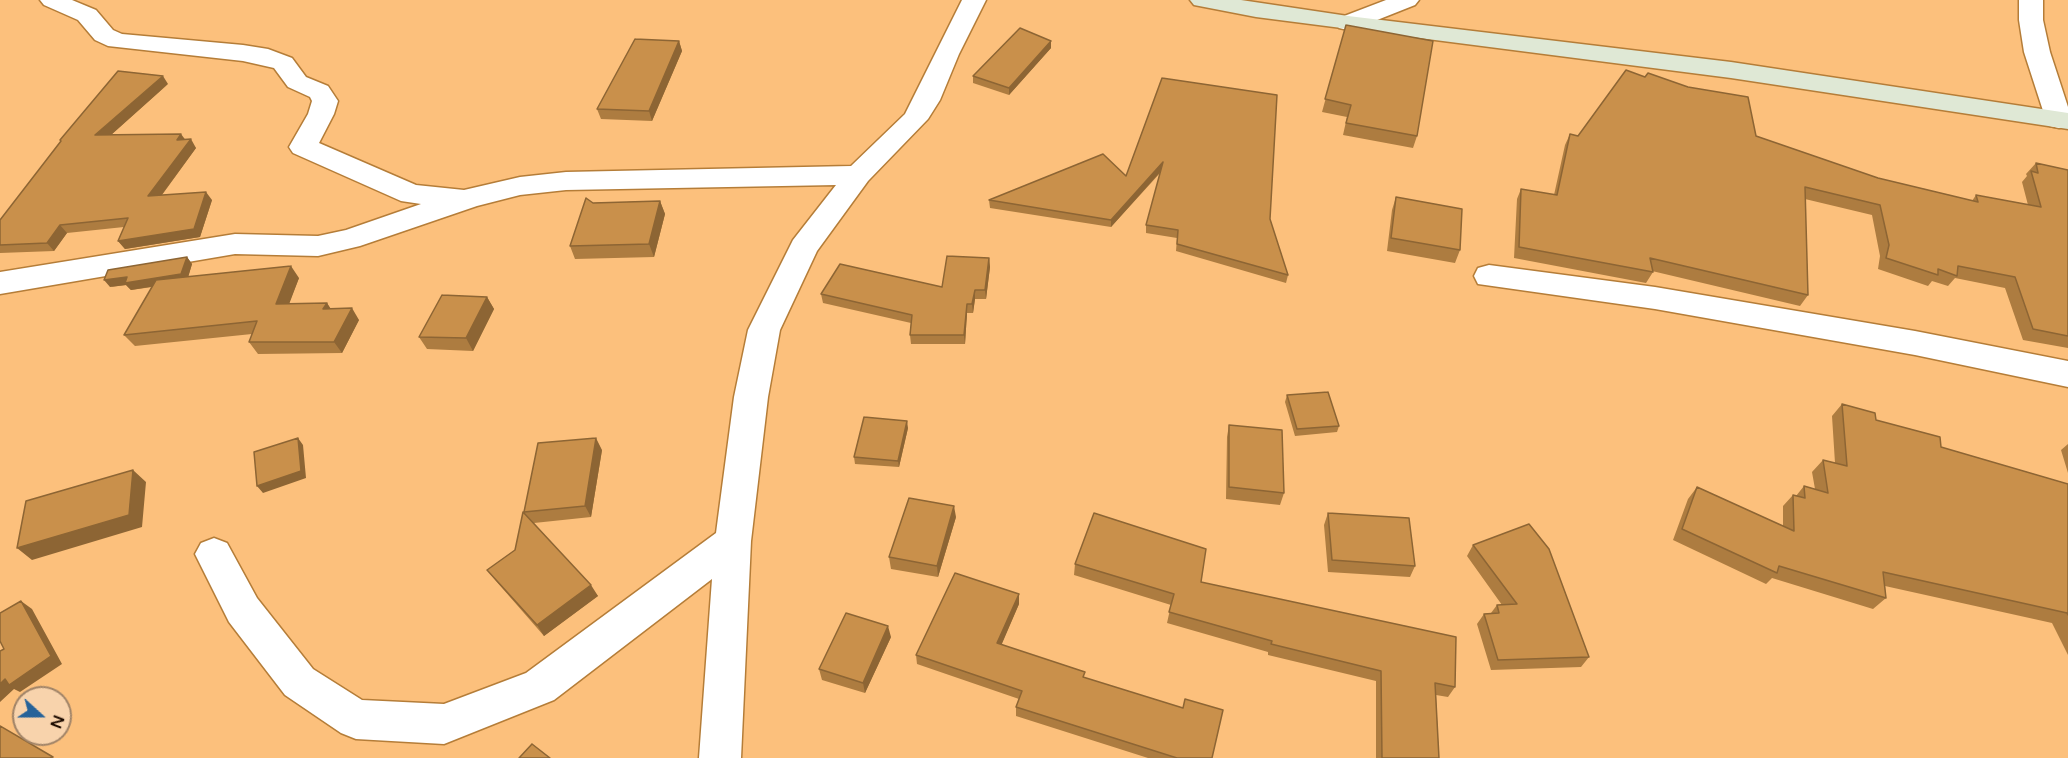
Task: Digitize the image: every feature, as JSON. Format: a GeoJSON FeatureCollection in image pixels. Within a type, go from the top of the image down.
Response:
{"type":"FeatureCollection","features":[{"type":"Feature","properties":{"kind":"street"},"geometry":{"type":"LineString","coordinates":[[52,0],[87,15],[104,35],[117,41],[243,53],[268,57],[283,63],[297,82],[319,92],[325,101],[321,114],[303,147],[411,194],[470,198]]}},
{"type":"Feature","properties":{"kind":"street"},"geometry":{"type":"LineString","coordinates":[[720,758],[733,541],[751,397],[764,330],[804,247],[858,175],[915,119],[927,100],[946,54],[974,0]]}},
{"type":"Feature","properties":{"kind":"street"},"geometry":{"type":"LineString","coordinates":[[1202,0],[1348,23],[1731,70],[2064,121]]}},
{"type":"Feature","properties":{"kind":"street"},"geometry":{"type":"LineString","coordinates":[[1348,23],[1407,0]]}},
{"type":"Feature","properties":{"kind":"street"},"geometry":{"type":"LineString","coordinates":[[2031,0],[2031,20],[2037,52],[2064,121]]}},
{"type":"Feature","properties":{"kind":"street"},"geometry":{"type":"LineString","coordinates":[[0,283],[235,244],[318,246],[350,239],[470,198],[520,186],[566,181],[858,175]]}},
{"type":"Feature","properties":{"kind":"street"},"geometry":{"type":"LineString","coordinates":[[1489,276],[1666,300],[1915,343],[2068,374]]}},
{"type":"Feature","properties":{"kind":"street"},"geometry":{"type":"LineString","coordinates":[[214,554],[243,610],[299,682],[356,719],[444,724],[540,687],[733,541]]}},
{"type":"Feature","properties":{"kind":"building"},"geometry":{"type":"Polygon","coordinates":[[[1346,25],[1433,41],[1417,136],[1346,123],[1351,105],[1325,99],[1346,25]]]}},
{"type":"Feature","properties":{"kind":"building"},"geometry":{"type":"Polygon","coordinates":[[[1020,28],[1051,41],[1009,88],[973,76],[1020,28]]]}},
{"type":"Feature","properties":{"kind":"building"},"geometry":{"type":"Polygon","coordinates":[[[635,39],[679,41],[649,111],[597,109],[635,39]]]}},
{"type":"Feature","properties":{"kind":"building"},"geometry":{"type":"Polygon","coordinates":[[[1626,70],[1645,77],[1648,73],[1688,87],[1748,97],[1756,136],[1878,178],[1978,202],[1976,195],[2041,207],[2031,171],[2038,173],[2036,163],[2068,170],[2068,336],[2033,329],[2015,277],[1958,266],[1957,276],[1938,269],[1938,275],[1886,258],[1889,245],[1880,205],[1805,187],[1808,295],[1650,258],[1653,272],[1519,247],[1521,189],[1557,195],[1570,134],[1578,136],[1626,70]]]}},
{"type":"Feature","properties":{"kind":"building"},"geometry":{"type":"Polygon","coordinates":[[[118,71],[163,76],[95,135],[181,134],[177,140],[191,139],[148,196],[206,192],[194,229],[118,241],[128,218],[60,225],[47,243],[0,245],[0,220],[60,140],[118,71]]]}},
{"type":"Feature","properties":{"kind":"building"},"geometry":{"type":"Polygon","coordinates":[[[1162,78],[1277,95],[1270,219],[1288,275],[1177,244],[1178,230],[1146,225],[1163,162],[1111,220],[989,200],[1103,154],[1126,176],[1162,78]]]}},
{"type":"Feature","properties":{"kind":"building"},"geometry":{"type":"Polygon","coordinates":[[[1396,197],[1462,209],[1460,250],[1391,238],[1396,197]]]}},
{"type":"Feature","properties":{"kind":"building"},"geometry":{"type":"Polygon","coordinates":[[[586,198],[593,203],[660,201],[649,244],[570,246],[586,198]]]}},
{"type":"Feature","properties":{"kind":"building"},"geometry":{"type":"Polygon","coordinates":[[[947,256],[989,258],[985,290],[975,290],[972,304],[967,304],[964,335],[910,335],[912,315],[821,294],[840,264],[942,287],[947,256]]]}},
{"type":"Feature","properties":{"kind":"building"},"geometry":{"type":"Polygon","coordinates":[[[187,257],[181,274],[125,283],[127,277],[104,280],[108,270],[187,257]]]}},
{"type":"Feature","properties":{"kind":"building"},"geometry":{"type":"Polygon","coordinates":[[[291,266],[276,304],[327,303],[323,309],[352,308],[334,342],[249,342],[257,321],[124,335],[156,280],[291,266]]]}},
{"type":"Feature","properties":{"kind":"building"},"geometry":{"type":"Polygon","coordinates":[[[442,295],[487,297],[466,338],[419,337],[442,295]]]}},
{"type":"Feature","properties":{"kind":"building"},"geometry":{"type":"Polygon","coordinates":[[[1328,392],[1339,426],[1297,429],[1287,395],[1328,392]]]}},
{"type":"Feature","properties":{"kind":"building"},"geometry":{"type":"Polygon","coordinates":[[[1842,404],[1875,413],[1876,420],[1940,437],[1941,447],[2068,484],[2068,615],[1883,572],[1886,598],[1779,566],[1777,573],[1682,529],[1697,487],[1794,531],[1793,495],[1805,498],[1804,486],[1828,493],[1823,460],[1847,466],[1842,404]]]}},
{"type":"Feature","properties":{"kind":"building"},"geometry":{"type":"Polygon","coordinates":[[[864,417],[907,421],[898,461],[854,457],[864,417]]]}},
{"type":"Feature","properties":{"kind":"building"},"geometry":{"type":"Polygon","coordinates":[[[1229,425],[1282,430],[1284,493],[1229,487],[1229,425]]]}},
{"type":"Feature","properties":{"kind":"building"},"geometry":{"type":"Polygon","coordinates":[[[298,438],[301,471],[257,486],[254,452],[298,438]]]}},
{"type":"Feature","properties":{"kind":"building"},"geometry":{"type":"Polygon","coordinates":[[[596,438],[585,506],[524,512],[538,443],[596,438]]]}},
{"type":"Feature","properties":{"kind":"building"},"geometry":{"type":"Polygon","coordinates":[[[133,470],[129,515],[17,548],[26,501],[133,470]]]}},
{"type":"Feature","properties":{"kind":"building"},"geometry":{"type":"Polygon","coordinates":[[[909,498],[954,506],[937,566],[889,557],[909,498]]]}},
{"type":"Feature","properties":{"kind":"building"},"geometry":{"type":"Polygon","coordinates":[[[523,512],[591,585],[537,625],[487,570],[515,550],[523,512]]]}},
{"type":"Feature","properties":{"kind":"building"},"geometry":{"type":"Polygon","coordinates":[[[1094,513],[1206,549],[1201,582],[1456,637],[1455,687],[1435,683],[1439,758],[1382,758],[1381,671],[1271,644],[1272,641],[1169,612],[1174,594],[1075,564],[1094,513]]]}},
{"type":"Feature","properties":{"kind":"building"},"geometry":{"type":"Polygon","coordinates":[[[1328,513],[1409,518],[1415,566],[1332,560],[1328,513]]]}},
{"type":"Feature","properties":{"kind":"building"},"geometry":{"type":"Polygon","coordinates":[[[1529,524],[1549,549],[1589,657],[1498,660],[1484,614],[1499,613],[1497,605],[1517,604],[1473,545],[1529,524]]]}},
{"type":"Feature","properties":{"kind":"building"},"geometry":{"type":"Polygon","coordinates":[[[955,573],[1019,594],[997,643],[1085,672],[1083,677],[1183,708],[1185,699],[1223,710],[1212,758],[1177,758],[1016,707],[1022,691],[916,655],[955,573]]]}},
{"type":"Feature","properties":{"kind":"building"},"geometry":{"type":"Polygon","coordinates":[[[21,601],[51,656],[9,685],[5,679],[0,684],[0,651],[4,649],[0,641],[0,613],[21,601]]]}},
{"type":"Feature","properties":{"kind":"building"},"geometry":{"type":"Polygon","coordinates":[[[846,613],[888,626],[863,683],[819,669],[846,613]]]}},
{"type":"Feature","properties":{"kind":"building"},"geometry":{"type":"Polygon","coordinates":[[[0,726],[12,733],[12,746],[34,746],[53,757],[50,758],[0,758],[0,726]]]}},
{"type":"Feature","properties":{"kind":"building"},"geometry":{"type":"Polygon","coordinates":[[[532,744],[550,758],[519,758],[532,744]]]}}]}
